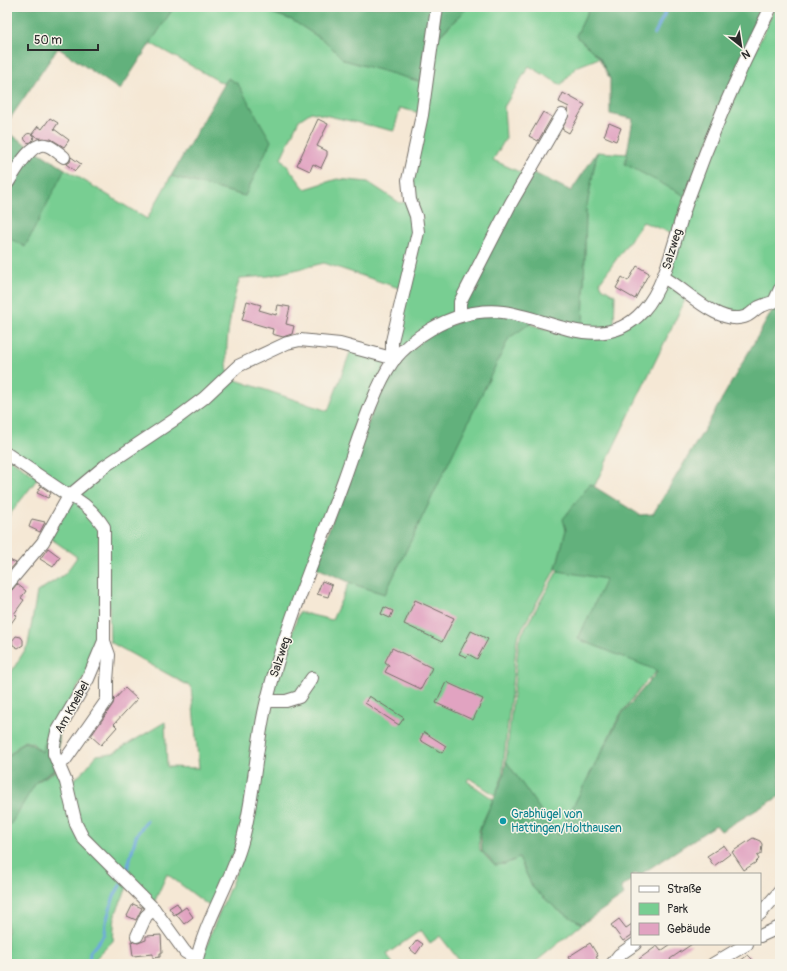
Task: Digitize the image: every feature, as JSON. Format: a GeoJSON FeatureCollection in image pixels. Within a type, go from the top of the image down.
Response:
{"type":"FeatureCollection","features":[{"type":"Feature","properties":{"kind":"street"},"geometry":{"type":"LineString","coordinates":[[395,359],[392,350],[392,341],[418,232],[416,216],[410,200],[408,180],[422,115],[437,7]]}},
{"type":"Feature","properties":{"kind":"street","name":"Salzweg"},"geometry":{"type":"LineString","coordinates":[[196,962],[230,878],[242,843],[248,816],[258,741],[267,701],[296,609],[366,422],[382,382],[395,359],[423,334],[460,316],[488,311],[503,312],[566,329],[595,334],[604,333],[622,327],[641,314],[658,291],[664,277],[675,236],[702,162],[731,90],[771,7]]}},
{"type":"Feature","properties":{"kind":"street"},"geometry":{"type":"LineString","coordinates":[[460,316],[460,302],[511,203],[562,114]]}},
{"type":"Feature","properties":{"kind":"street"},"geometry":{"type":"LineString","coordinates":[[7,184],[25,157],[35,147],[46,145],[64,157]]}},
{"type":"Feature","properties":{"kind":"street"},"geometry":{"type":"LineString","coordinates":[[664,277],[676,284],[704,306],[724,316],[734,319],[745,317],[760,307],[774,302],[780,289]]}},
{"type":"Feature","properties":{"kind":"street"},"geometry":{"type":"LineString","coordinates":[[7,585],[43,542],[69,496],[105,466],[180,416],[204,398],[238,366],[287,343],[300,340],[340,344],[395,359]]}},
{"type":"Feature","properties":{"kind":"street","name":"Am Kneibel"},"geometry":{"type":"LineString","coordinates":[[7,454],[69,496],[80,500],[97,517],[104,528],[104,641],[88,679],[57,732],[54,745],[58,763],[66,782],[76,824],[83,838],[154,909],[185,952],[196,962]]}},
{"type":"Feature","properties":{"kind":"street"},"geometry":{"type":"LineString","coordinates":[[58,763],[65,760],[107,700],[109,655],[104,641]]}},
{"type":"Feature","properties":{"kind":"street"},"geometry":{"type":"LineString","coordinates":[[267,701],[286,701],[299,697],[312,678]]}},
{"type":"Feature","properties":{"kind":"street"},"geometry":{"type":"LineString","coordinates":[[761,913],[780,891]]}},
{"type":"Feature","properties":{"kind":"street"},"geometry":{"type":"LineString","coordinates":[[137,936],[146,916],[154,909]]}},
{"type":"Feature","properties":{"kind":"street"},"geometry":{"type":"LineString","coordinates":[[761,936],[780,927]]}},
{"type":"Feature","properties":{"kind":"street"},"geometry":{"type":"LineString","coordinates":[[612,964],[619,955],[634,945]]}},
{"type":"Feature","properties":{"kind":"street"},"geometry":{"type":"LineString","coordinates":[[713,964],[745,945]]}},
{"type":"Feature","properties":{"kind":"green space"},"geometry":{"type":"Polygon","coordinates":[[[7,7],[174,7],[120,90],[58,48],[7,123],[7,7]]]}},
{"type":"Feature","properties":{"kind":"green space"},"geometry":{"type":"Polygon","coordinates":[[[174,7],[262,7],[272,13],[292,20],[326,42],[344,60],[425,82],[420,113],[400,108],[394,131],[311,112],[299,120],[281,158],[305,189],[337,179],[368,182],[400,203],[409,201],[415,217],[402,289],[324,263],[269,276],[240,278],[237,288],[231,314],[227,343],[230,378],[328,411],[351,350],[386,362],[294,608],[238,842],[213,909],[167,874],[153,905],[88,842],[68,783],[80,775],[97,755],[113,753],[165,722],[167,767],[199,768],[191,687],[110,642],[107,526],[7,452],[7,237],[65,169],[147,219],[171,176],[245,196],[228,78],[224,84],[150,43],[174,7]]]}},
{"type":"Feature","properties":{"kind":"green space"},"geometry":{"type":"Polygon","coordinates":[[[262,7],[468,7],[433,42],[425,83],[344,60],[326,42],[292,20],[272,13],[262,7]]]}},
{"type":"Feature","properties":{"kind":"green space"},"geometry":{"type":"Polygon","coordinates":[[[468,7],[590,7],[576,36],[600,58],[610,79],[599,58],[576,67],[561,85],[529,66],[504,107],[506,138],[493,160],[526,175],[452,317],[395,352],[418,240],[409,180],[433,43],[468,7]]]}},
{"type":"Feature","properties":{"kind":"green space"},"geometry":{"type":"Polygon","coordinates":[[[590,7],[768,7],[685,196],[625,164],[633,119],[610,114],[610,79],[600,58],[576,36],[590,7]]]}},
{"type":"Feature","properties":{"kind":"green space"},"geometry":{"type":"Polygon","coordinates":[[[775,7],[780,7],[780,288],[775,296],[745,315],[722,313],[667,275],[705,163],[775,7]]]}},
{"type":"Feature","properties":{"kind":"green space"},"geometry":{"type":"Polygon","coordinates":[[[228,78],[238,84],[271,141],[245,196],[171,176],[228,78]]]}},
{"type":"Feature","properties":{"kind":"green space"},"geometry":{"type":"Polygon","coordinates":[[[7,132],[65,169],[25,247],[7,237],[7,132]]]}},
{"type":"Feature","properties":{"kind":"green space"},"geometry":{"type":"Polygon","coordinates":[[[597,152],[627,154],[685,196],[672,233],[643,222],[600,282],[602,287],[615,295],[614,327],[583,330],[586,210],[597,152]]]}},
{"type":"Feature","properties":{"kind":"green space"},"geometry":{"type":"Polygon","coordinates":[[[597,152],[586,210],[583,330],[537,319],[509,338],[385,594],[356,585],[315,567],[387,372],[433,331],[463,320],[461,303],[530,171],[571,191],[597,152]]]}},
{"type":"Feature","properties":{"kind":"green space"},"geometry":{"type":"Polygon","coordinates":[[[667,281],[687,296],[594,487],[590,484],[566,519],[566,530],[556,568],[517,638],[502,778],[495,795],[469,778],[467,781],[493,799],[479,830],[480,850],[494,865],[505,864],[519,858],[533,888],[558,910],[582,924],[533,964],[462,964],[440,936],[430,943],[421,930],[387,954],[393,964],[201,964],[211,933],[236,872],[270,699],[299,612],[332,620],[350,581],[356,585],[385,594],[509,337],[529,324],[571,336],[594,337],[613,334],[667,281]]]}},
{"type":"Feature","properties":{"kind":"green space"},"geometry":{"type":"Polygon","coordinates":[[[780,297],[780,796],[721,831],[716,825],[643,873],[631,873],[631,881],[621,887],[624,895],[582,924],[558,910],[533,888],[519,858],[505,864],[495,865],[482,851],[480,829],[503,778],[506,761],[558,835],[621,715],[658,671],[578,639],[606,579],[558,571],[556,568],[566,530],[563,519],[590,484],[640,515],[653,514],[707,425],[780,297]]]}},
{"type":"Feature","properties":{"kind":"green space"},"geometry":{"type":"Polygon","coordinates":[[[7,457],[38,478],[7,518],[7,457]]]}},
{"type":"Feature","properties":{"kind":"green space"},"geometry":{"type":"Polygon","coordinates":[[[76,502],[101,530],[100,642],[85,676],[45,741],[42,752],[32,743],[24,741],[7,757],[7,679],[28,645],[37,592],[65,574],[77,557],[50,538],[70,504],[76,502]]]}},
{"type":"Feature","properties":{"kind":"green space"},"geometry":{"type":"Polygon","coordinates":[[[558,570],[607,579],[578,639],[658,670],[644,684],[620,715],[558,836],[506,761],[519,639],[558,570]]]}},
{"type":"Feature","properties":{"kind":"green space"},"geometry":{"type":"Polygon","coordinates":[[[60,716],[58,768],[37,781],[7,830],[7,758],[24,742],[31,744],[42,752],[45,741],[60,716]]]}},
{"type":"Feature","properties":{"kind":"green space"},"geometry":{"type":"Polygon","coordinates":[[[59,769],[72,816],[128,885],[115,915],[113,941],[90,964],[7,964],[7,830],[35,783],[59,769]]]}},
{"type":"Feature","properties":{"kind":"building"},"geometry":{"type":"Polygon","coordinates":[[[563,93],[585,105],[569,133],[562,129],[569,115],[567,110],[569,107],[559,102],[563,93]]]}},
{"type":"Feature","properties":{"kind":"building"},"geometry":{"type":"Polygon","coordinates":[[[543,112],[552,117],[538,141],[529,136],[543,112]]]}},
{"type":"Feature","properties":{"kind":"building"},"geometry":{"type":"Polygon","coordinates":[[[50,118],[58,123],[54,129],[69,140],[64,147],[51,139],[38,138],[32,134],[38,126],[42,129],[50,118]]]}},
{"type":"Feature","properties":{"kind":"building"},"geometry":{"type":"Polygon","coordinates":[[[318,119],[328,124],[317,146],[327,151],[327,155],[321,168],[313,164],[310,171],[297,165],[318,119]]]}},
{"type":"Feature","properties":{"kind":"building"},"geometry":{"type":"Polygon","coordinates":[[[609,123],[621,128],[616,141],[604,136],[609,123]]]}},
{"type":"Feature","properties":{"kind":"building"},"geometry":{"type":"Polygon","coordinates":[[[29,133],[34,138],[29,143],[24,138],[29,133]]]}},
{"type":"Feature","properties":{"kind":"building"},"geometry":{"type":"Polygon","coordinates":[[[71,157],[81,164],[75,171],[66,164],[70,162],[71,157]]]}},
{"type":"Feature","properties":{"kind":"building"},"geometry":{"type":"Polygon","coordinates":[[[637,266],[649,273],[635,299],[616,288],[622,277],[628,281],[637,266]]]}},
{"type":"Feature","properties":{"kind":"building"},"geometry":{"type":"Polygon","coordinates":[[[247,301],[261,305],[259,310],[276,315],[278,305],[290,307],[286,324],[294,326],[292,334],[283,337],[272,334],[273,329],[242,320],[247,301]]]}},
{"type":"Feature","properties":{"kind":"building"},"geometry":{"type":"Polygon","coordinates":[[[41,486],[51,493],[48,498],[37,493],[41,486]]]}},
{"type":"Feature","properties":{"kind":"building"},"geometry":{"type":"Polygon","coordinates":[[[32,519],[45,522],[40,532],[29,527],[32,519]]]}},
{"type":"Feature","properties":{"kind":"building"},"geometry":{"type":"Polygon","coordinates":[[[48,548],[60,557],[53,567],[40,559],[48,548]]]}},
{"type":"Feature","properties":{"kind":"building"},"geometry":{"type":"Polygon","coordinates":[[[7,559],[16,563],[7,573],[7,559]]]}},
{"type":"Feature","properties":{"kind":"building"},"geometry":{"type":"Polygon","coordinates":[[[322,581],[332,585],[328,597],[317,594],[322,581]]]}},
{"type":"Feature","properties":{"kind":"building"},"geometry":{"type":"Polygon","coordinates":[[[17,584],[26,591],[21,598],[24,600],[14,614],[17,615],[7,629],[7,592],[12,590],[17,584]]]}},
{"type":"Feature","properties":{"kind":"building"},"geometry":{"type":"Polygon","coordinates":[[[415,600],[454,618],[442,642],[404,624],[415,600]]]}},
{"type":"Feature","properties":{"kind":"building"},"geometry":{"type":"Polygon","coordinates":[[[384,607],[393,611],[390,618],[381,614],[384,607]]]}},
{"type":"Feature","properties":{"kind":"building"},"geometry":{"type":"Polygon","coordinates":[[[471,631],[488,639],[477,659],[468,654],[467,657],[459,654],[471,631]]]}},
{"type":"Feature","properties":{"kind":"building"},"geometry":{"type":"Polygon","coordinates":[[[16,636],[21,637],[23,640],[23,645],[18,648],[13,645],[12,641],[16,636]]]}},
{"type":"Feature","properties":{"kind":"building"},"geometry":{"type":"Polygon","coordinates":[[[392,648],[432,668],[421,689],[385,672],[389,665],[385,662],[392,648]]]}},
{"type":"Feature","properties":{"kind":"building"},"geometry":{"type":"Polygon","coordinates":[[[446,682],[483,699],[473,720],[436,703],[446,682]]]}},
{"type":"Feature","properties":{"kind":"building"},"geometry":{"type":"Polygon","coordinates":[[[125,688],[137,699],[114,724],[117,727],[101,745],[91,736],[113,704],[114,700],[125,688]]]}},
{"type":"Feature","properties":{"kind":"building"},"geometry":{"type":"Polygon","coordinates":[[[369,696],[404,718],[399,725],[365,703],[369,696]]]}},
{"type":"Feature","properties":{"kind":"building"},"geometry":{"type":"Polygon","coordinates":[[[424,732],[446,746],[442,753],[420,740],[424,732]]]}},
{"type":"Feature","properties":{"kind":"building"},"geometry":{"type":"Polygon","coordinates":[[[753,838],[760,841],[762,844],[761,854],[757,856],[759,859],[755,863],[744,870],[732,852],[753,838]]]}},
{"type":"Feature","properties":{"kind":"building"},"geometry":{"type":"Polygon","coordinates":[[[724,845],[730,854],[714,866],[707,856],[724,845]]]}},
{"type":"Feature","properties":{"kind":"building"},"geometry":{"type":"Polygon","coordinates":[[[177,903],[181,910],[174,915],[169,908],[177,903]]]}},
{"type":"Feature","properties":{"kind":"building"},"geometry":{"type":"Polygon","coordinates":[[[133,904],[142,908],[136,920],[127,916],[133,904]]]}},
{"type":"Feature","properties":{"kind":"building"},"geometry":{"type":"Polygon","coordinates":[[[186,907],[193,917],[184,924],[176,914],[186,907]]]}},
{"type":"Feature","properties":{"kind":"building"},"geometry":{"type":"Polygon","coordinates":[[[619,919],[626,928],[631,925],[631,936],[623,941],[611,925],[619,919]]]}},
{"type":"Feature","properties":{"kind":"building"},"geometry":{"type":"Polygon","coordinates":[[[161,935],[162,953],[160,953],[160,957],[153,958],[153,954],[133,956],[131,941],[138,943],[146,940],[146,936],[161,935]]]}},
{"type":"Feature","properties":{"kind":"building"},"geometry":{"type":"Polygon","coordinates":[[[417,940],[423,944],[416,954],[410,949],[417,940]]]}},
{"type":"Feature","properties":{"kind":"building"},"geometry":{"type":"Polygon","coordinates":[[[590,943],[598,956],[596,957],[598,960],[592,964],[572,964],[568,957],[590,943]]]}},
{"type":"Feature","properties":{"kind":"building"},"geometry":{"type":"Polygon","coordinates":[[[670,945],[691,945],[670,959],[671,961],[667,964],[642,964],[639,959],[657,946],[661,951],[670,945]]]}},
{"type":"Feature","properties":{"kind":"building"},"geometry":{"type":"Polygon","coordinates":[[[748,955],[753,960],[748,964],[736,964],[748,955]]]}},
{"type":"Feature","properties":{"kind":"waterway"},"geometry":{"type":"LineString","coordinates":[[654,35],[668,7]]}},
{"type":"Feature","properties":{"kind":"waterway"},"geometry":{"type":"LineString","coordinates":[[126,874],[136,836],[147,820]]}},
{"type":"Feature","properties":{"kind":"waterway"},"geometry":{"type":"LineString","coordinates":[[89,964],[90,952],[105,934],[106,922],[114,896],[121,884]]}},
{"type":"Feature","properties":{"kind":"place","name":"Grabhügel von Hattingen/Holthausen"},"geometry":{"type":"Point","coordinates":[503,821]}}]}
